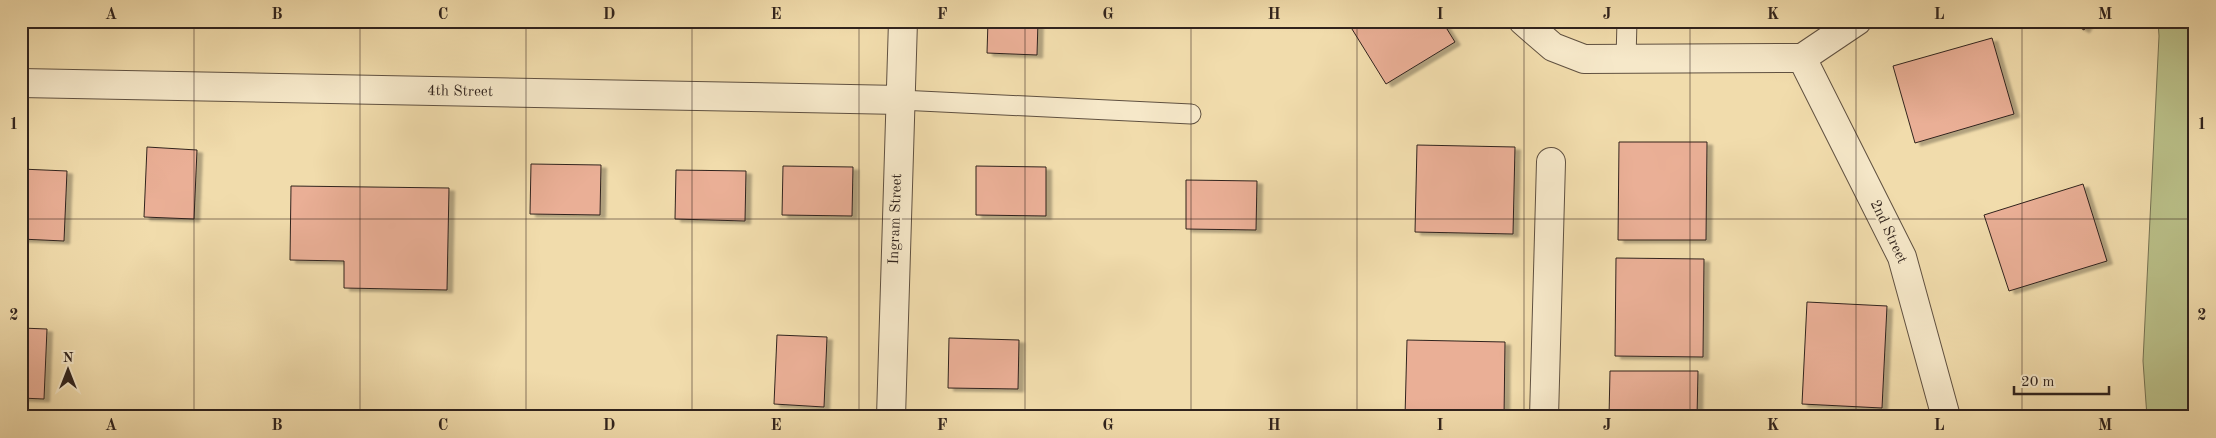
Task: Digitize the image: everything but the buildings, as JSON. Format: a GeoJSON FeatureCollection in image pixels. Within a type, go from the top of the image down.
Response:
{"type":"FeatureCollection","features":[{"type":"Feature","properties":{"kind":"street","name":"Ingram Street"},"geometry":{"type":"LineString","coordinates":[[891,417],[903,21]]}},
{"type":"Feature","properties":{"kind":"street"},"geometry":{"type":"LineString","coordinates":[[1523,21],[1525,25],[1553,47],[1584,59],[1802,58],[1857,21]]}},
{"type":"Feature","properties":{"kind":"street","name":"2nd Street"},"geometry":{"type":"LineString","coordinates":[[1802,58],[1902,257],[1946,417]]}},
{"type":"Feature","properties":{"kind":"street","name":"4th Street"},"geometry":{"type":"LineString","coordinates":[[21,83],[900,100]]}},
{"type":"Feature","properties":{"kind":"street"},"geometry":{"type":"LineString","coordinates":[[1544,417],[1551,162]]}},
{"type":"Feature","properties":{"kind":"lane"},"geometry":{"type":"LineString","coordinates":[[1626,59],[1627,21]]}},
{"type":"Feature","properties":{"kind":"lane"},"geometry":{"type":"LineString","coordinates":[[900,100],[1191,114]]}},
{"type":"Feature","properties":{"kind":"green space"},"geometry":{"type":"Polygon","coordinates":[[[2158,21],[2195,21],[2195,417],[2147,417],[2143,361],[2159,36],[2158,21]]]}}]}
